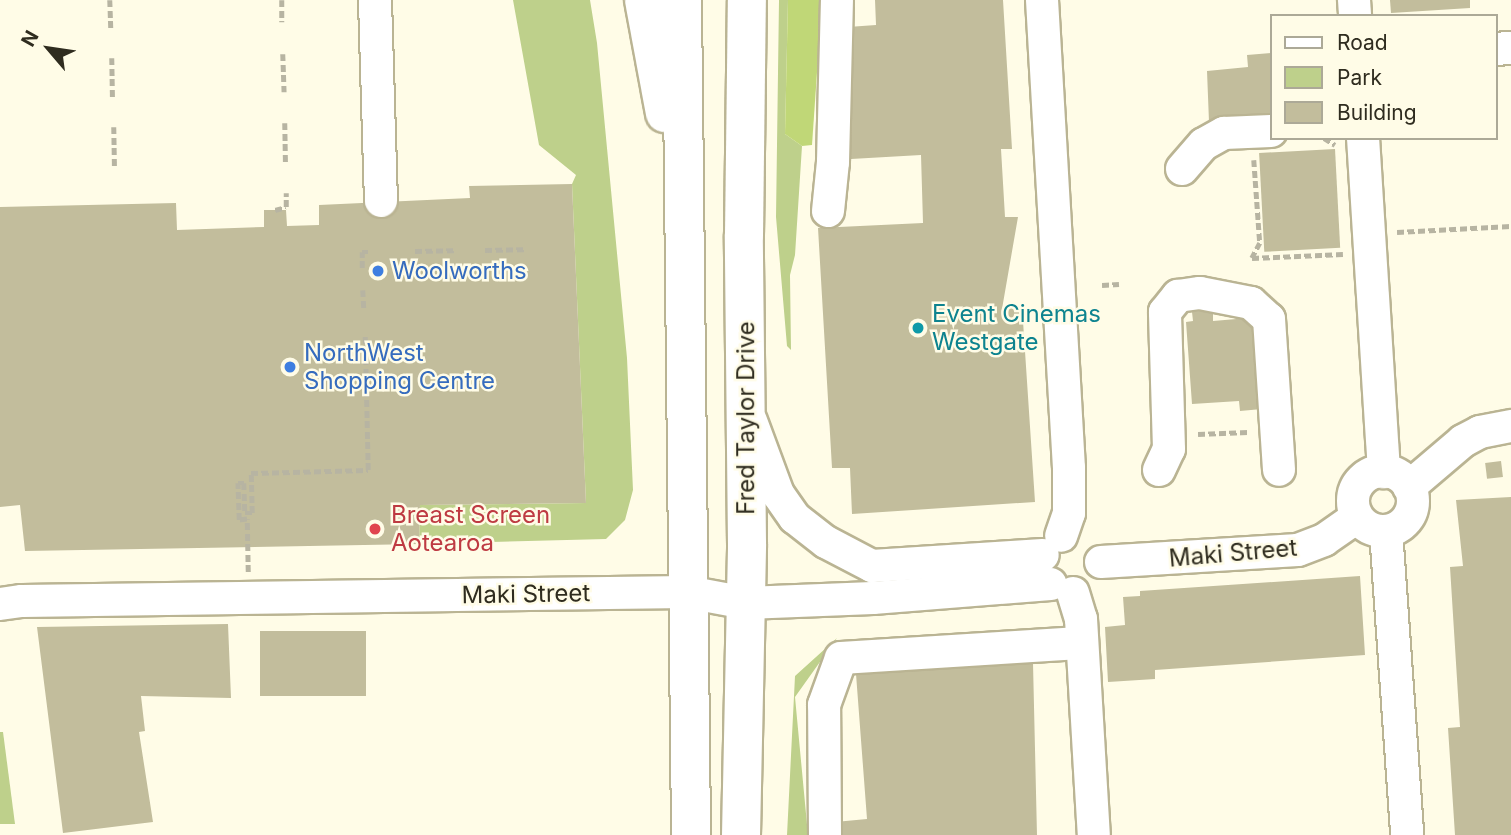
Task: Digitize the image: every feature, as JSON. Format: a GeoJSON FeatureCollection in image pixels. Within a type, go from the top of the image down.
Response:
{"type":"FeatureCollection","features":[{"type":"Feature","properties":{"kind":"main road"},"geometry":{"type":"LineString","coordinates":[[644,0],[682,208]]}},
{"type":"Feature","properties":{"kind":"main road"},"geometry":{"type":"LineString","coordinates":[[682,0],[682,208],[691,835]]}},
{"type":"Feature","properties":{"kind":"main road","name":"Fred Taylor Drive"},"geometry":{"type":"LineString","coordinates":[[741,835],[746,603],[744,235],[747,0]]}},
{"type":"Feature","properties":{"kind":"street"},"geometry":{"type":"LineString","coordinates":[[374,0],[381,201]]}},
{"type":"Feature","properties":{"kind":"street"},"geometry":{"type":"LineString","coordinates":[[828,211],[833,162],[837,0]]}},
{"type":"Feature","properties":{"kind":"street"},"geometry":{"type":"LineString","coordinates":[[1042,0],[1069,468],[1069,513],[1057,567],[1081,619],[1080,643],[1094,835]]}},
{"type":"Feature","properties":{"kind":"street"},"geometry":{"type":"LineString","coordinates":[[1182,169],[1204,144],[1224,133],[1262,141]]}},
{"type":"Feature","properties":{"kind":"street"},"geometry":{"type":"LineString","coordinates":[[1353,145],[1397,479],[1412,499],[1408,517],[1395,529],[1387,531],[1370,528],[1357,517],[1353,500],[1355,490],[1367,476],[1397,479],[1480,432],[1511,426]]}},
{"type":"Feature","properties":{"kind":"street"},"geometry":{"type":"LineString","coordinates":[[1159,470],[1169,449],[1165,312],[1178,296],[1200,293],[1251,303],[1269,318],[1279,470]]}},
{"type":"Feature","properties":{"kind":"street"},"geometry":{"type":"LineString","coordinates":[[746,409],[778,494],[795,518],[847,554],[872,566],[1057,567],[1093,584],[1101,562],[1099,553],[1088,539],[1079,535],[1057,567]]}},
{"type":"Feature","properties":{"kind":"street","name":"Maki Street"},"geometry":{"type":"LineString","coordinates":[[1101,562],[1298,550],[1325,540],[1357,517]]}},
{"type":"Feature","properties":{"kind":"street"},"geometry":{"type":"LineString","coordinates":[[1387,531],[1407,835]]}},
{"type":"Feature","properties":{"kind":"street","name":"Maki Street"},"geometry":{"type":"LineString","coordinates":[[0,604],[22,601],[687,592],[746,603],[873,598],[1057,567]]}},
{"type":"Feature","properties":{"kind":"street"},"geometry":{"type":"LineString","coordinates":[[825,835],[824,705],[841,658],[1080,643]]}},
{"type":"Feature","properties":{"kind":"path"},"geometry":{"type":"LineString","coordinates":[[110,0],[111,28]]}},
{"type":"Feature","properties":{"kind":"path"},"geometry":{"type":"LineString","coordinates":[[282,0],[282,22]]}},
{"type":"Feature","properties":{"kind":"path"},"geometry":{"type":"LineString","coordinates":[[284,54],[284,92]]}},
{"type":"Feature","properties":{"kind":"path"},"geometry":{"type":"LineString","coordinates":[[112,58],[113,97]]}},
{"type":"Feature","properties":{"kind":"path"},"geometry":{"type":"LineString","coordinates":[[285,123],[286,162]]}},
{"type":"Feature","properties":{"kind":"path"},"geometry":{"type":"LineString","coordinates":[[114,127],[115,166]]}},
{"type":"Feature","properties":{"kind":"path"},"geometry":{"type":"LineString","coordinates":[[1332,140],[1353,145]]}},
{"type":"Feature","properties":{"kind":"path"},"geometry":{"type":"LineString","coordinates":[[1262,141],[1260,243],[1252,258],[1346,254],[1346,245]]}},
{"type":"Feature","properties":{"kind":"path"},"geometry":{"type":"LineString","coordinates":[[275,210],[286,206],[286,193]]}},
{"type":"Feature","properties":{"kind":"path"},"geometry":{"type":"LineString","coordinates":[[1385,233],[1511,226]]}},
{"type":"Feature","properties":{"kind":"path"},"geometry":{"type":"LineString","coordinates":[[485,250],[524,249]]}},
{"type":"Feature","properties":{"kind":"path"},"geometry":{"type":"LineString","coordinates":[[415,251],[454,250]]}},
{"type":"Feature","properties":{"kind":"path"},"geometry":{"type":"LineString","coordinates":[[362,268],[362,252],[368,252]]}},
{"type":"Feature","properties":{"kind":"path"},"geometry":{"type":"LineString","coordinates":[[1102,285],[1119,284]]}},
{"type":"Feature","properties":{"kind":"path"},"geometry":{"type":"LineString","coordinates":[[363,290],[364,308]]}},
{"type":"Feature","properties":{"kind":"path"},"geometry":{"type":"LineString","coordinates":[[247,559],[247,519],[239,520],[238,483],[244,483],[245,513],[252,513],[251,472],[368,470],[365,336]]}},
{"type":"Feature","properties":{"kind":"path"},"geometry":{"type":"LineString","coordinates":[[1193,435],[1252,432]]}},
{"type":"Feature","properties":{"kind":"green space"},"geometry":{"type":"Polygon","coordinates":[[[513,0],[590,0],[597,43],[627,358],[633,490],[625,520],[606,539],[419,544],[420,505],[586,503],[572,184],[576,175],[539,145],[513,0]]]}},
{"type":"Feature","properties":{"kind":"green space"},"geometry":{"type":"Polygon","coordinates":[[[779,0],[788,0],[785,134],[802,146],[795,255],[790,275],[791,350],[787,346],[776,217],[779,0]]]}},
{"type":"Feature","properties":{"kind":"green space"},"geometry":{"type":"Polygon","coordinates":[[[788,0],[822,0],[812,145],[802,146],[785,134],[788,0]]]}},
{"type":"Feature","properties":{"kind":"green space"},"geometry":{"type":"Polygon","coordinates":[[[837,638],[795,697],[808,835],[787,835],[795,676],[837,638]]]}},
{"type":"Feature","properties":{"kind":"green space"},"geometry":{"type":"Polygon","coordinates":[[[0,732],[3,732],[15,824],[0,824],[0,732]]]}},
{"type":"Feature","properties":{"kind":"building"},"geometry":{"type":"Polygon","coordinates":[[[875,0],[1003,0],[1012,149],[1001,149],[1005,217],[1018,217],[1002,309],[1022,306],[1035,502],[852,514],[850,468],[832,468],[818,228],[923,223],[921,155],[851,159],[845,46],[848,27],[876,25],[875,0]]]}},
{"type":"Feature","properties":{"kind":"building"},"geometry":{"type":"Polygon","coordinates":[[[1390,0],[1470,0],[1470,8],[1391,13],[1390,0]]]}},
{"type":"Feature","properties":{"kind":"building"},"geometry":{"type":"Polygon","coordinates":[[[1270,53],[1270,118],[1209,122],[1207,71],[1248,67],[1247,55],[1270,53]]]}},
{"type":"Feature","properties":{"kind":"building"},"geometry":{"type":"Polygon","coordinates":[[[1335,149],[1340,248],[1264,252],[1259,153],[1335,149]]]}},
{"type":"Feature","properties":{"kind":"building","name":"NorthWest Shopping Centre"},"geometry":{"type":"Polygon","coordinates":[[[572,184],[586,503],[420,505],[419,544],[25,551],[20,505],[0,507],[0,207],[176,203],[177,230],[264,227],[264,210],[286,210],[287,226],[319,225],[319,205],[470,198],[469,186],[572,184]]]}},
{"type":"Feature","properties":{"kind":"building"},"geometry":{"type":"Polygon","coordinates":[[[1213,310],[1213,321],[1260,317],[1262,409],[1240,411],[1239,401],[1192,404],[1186,322],[1193,321],[1192,312],[1213,310]]]}},
{"type":"Feature","properties":{"kind":"building"},"geometry":{"type":"Polygon","coordinates":[[[1501,461],[1503,477],[1487,479],[1485,463],[1501,461]]]}},
{"type":"Feature","properties":{"kind":"building"},"geometry":{"type":"Polygon","coordinates":[[[1511,497],[1511,835],[1455,835],[1448,728],[1460,727],[1450,567],[1463,566],[1456,500],[1511,497]]]}},
{"type":"Feature","properties":{"kind":"building"},"geometry":{"type":"Polygon","coordinates":[[[1360,576],[1365,655],[1155,670],[1155,679],[1108,682],[1105,627],[1125,625],[1123,597],[1140,596],[1140,591],[1360,576]]]}},
{"type":"Feature","properties":{"kind":"building"},"geometry":{"type":"Polygon","coordinates":[[[228,624],[231,698],[141,696],[145,731],[139,732],[153,822],[63,833],[37,627],[228,624]]]}},
{"type":"Feature","properties":{"kind":"building"},"geometry":{"type":"Polygon","coordinates":[[[260,631],[366,631],[366,696],[260,696],[260,631]]]}},
{"type":"Feature","properties":{"kind":"building"},"geometry":{"type":"Polygon","coordinates":[[[1033,663],[1037,835],[836,835],[835,822],[867,819],[856,674],[1033,663]]]}},
{"type":"Feature","properties":{"kind":"place","name":"Woolworths"},"geometry":{"type":"Point","coordinates":[378,271]}},
{"type":"Feature","properties":{"kind":"place","name":"Event Cinemas Westgate"},"geometry":{"type":"Point","coordinates":[918,328]}},
{"type":"Feature","properties":{"kind":"place","name":"NorthWest Shopping Centre"},"geometry":{"type":"Point","coordinates":[290,367]}},
{"type":"Feature","properties":{"kind":"place","name":"Breast Screen Aotearoa"},"geometry":{"type":"Point","coordinates":[375,529]}}]}
